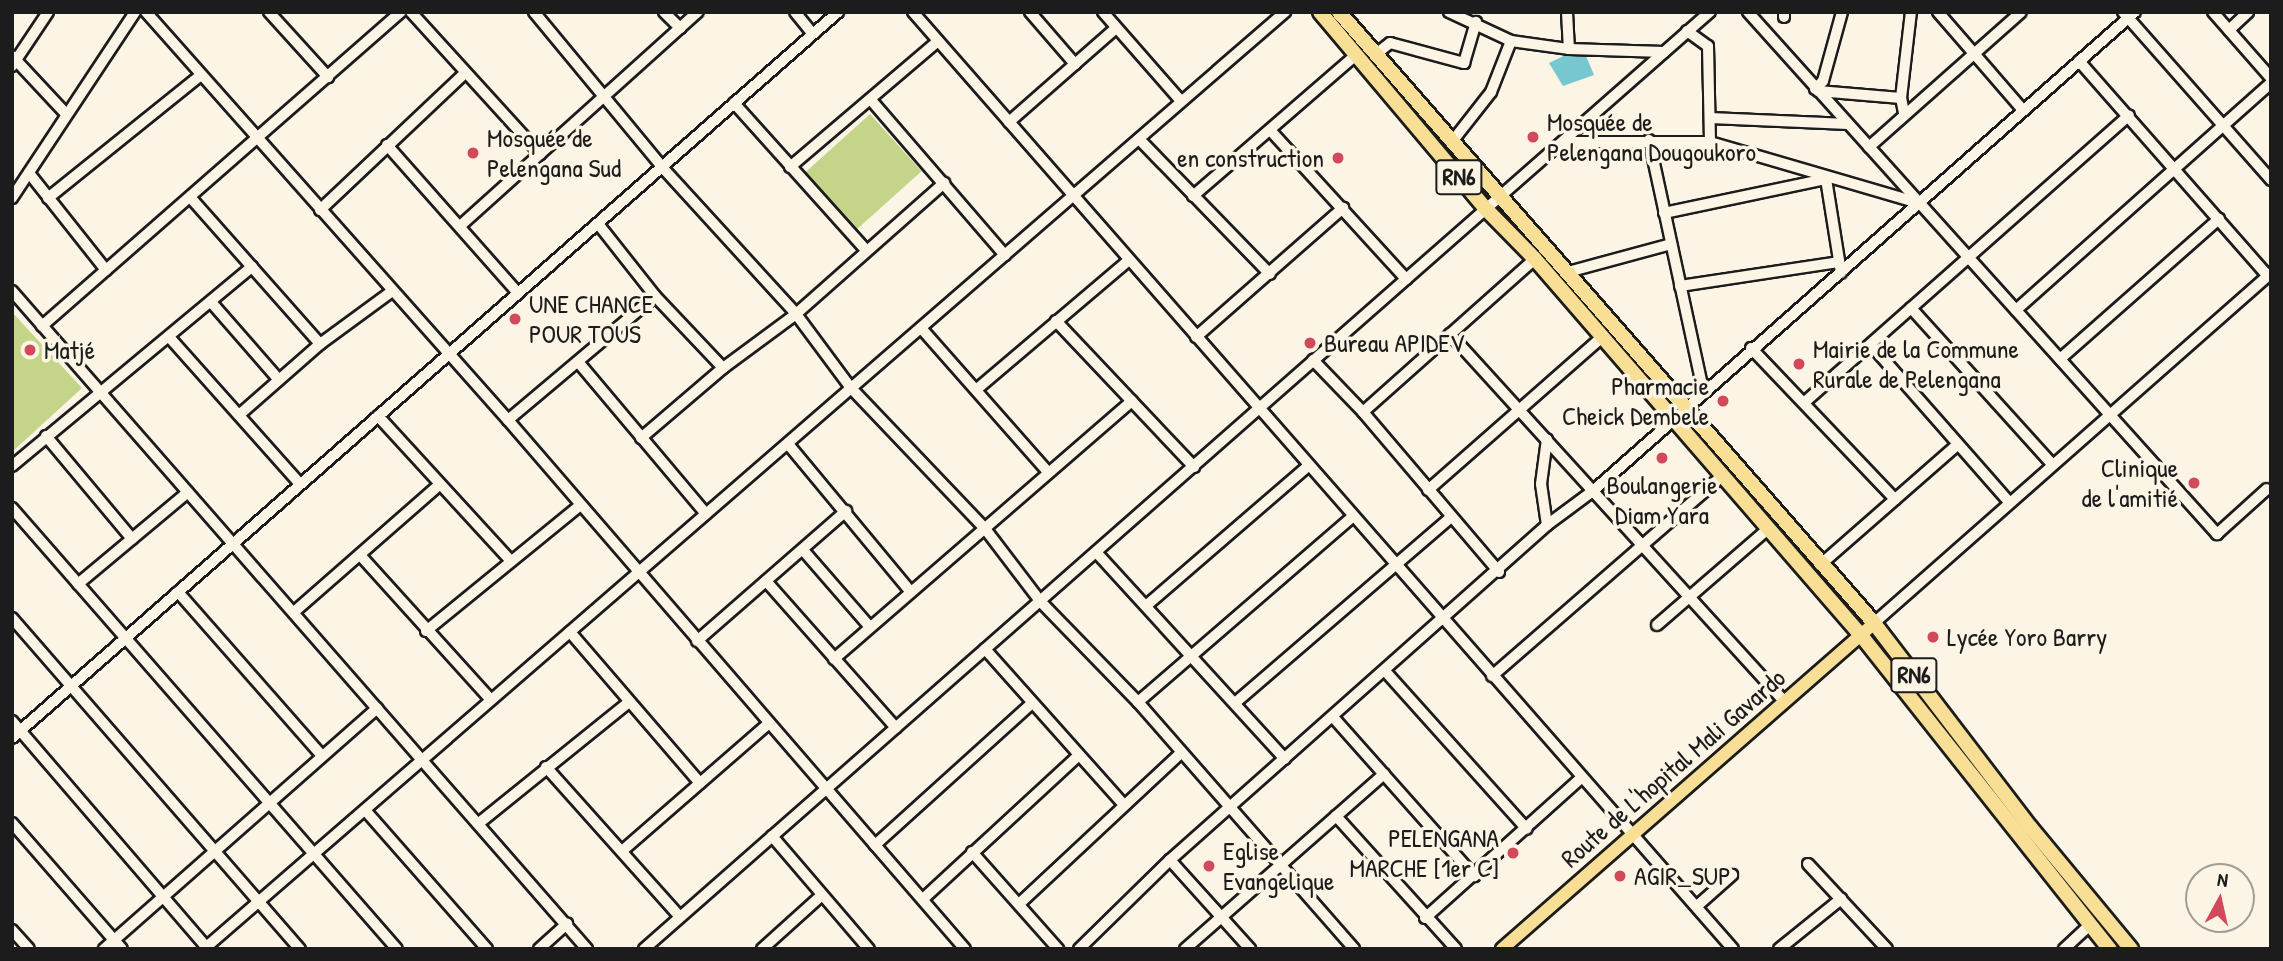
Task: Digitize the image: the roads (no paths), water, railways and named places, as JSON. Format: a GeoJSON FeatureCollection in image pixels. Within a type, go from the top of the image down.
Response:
{"type":"FeatureCollection","features":[{"type":"Feature","properties":{"kind":"highway","name":"RN6"},"geometry":{"type":"LineString","coordinates":[[1320,12],[1485,208],[1535,259],[1672,421],[1860,634],[2110,949]]}},
{"type":"Feature","properties":{"kind":"highway","name":"RN6"},"geometry":{"type":"LineString","coordinates":[[1339,12],[1498,198],[1568,272],[1684,411],[1874,622],[2031,828],[2131,949]]}},
{"type":"Feature","properties":{"kind":"main road","name":"Route de L'hopital Mali Gavardo"},"geometry":{"type":"LineString","coordinates":[[1502,949],[1874,622]]}},
{"type":"Feature","properties":{"kind":"street"},"geometry":{"type":"LineString","coordinates":[[48,12],[14,61],[66,114]]}},
{"type":"Feature","properties":{"kind":"street"},"geometry":{"type":"LineString","coordinates":[[12,198],[135,12]]}},
{"type":"Feature","properties":{"kind":"street"},"geometry":{"type":"LineString","coordinates":[[146,12],[391,292],[508,420],[579,506],[965,949]]}},
{"type":"Feature","properties":{"kind":"street"},"geometry":{"type":"LineString","coordinates":[[269,12],[328,77]]}},
{"type":"Feature","properties":{"kind":"street"},"geometry":{"type":"LineString","coordinates":[[43,326],[401,12]]}},
{"type":"Feature","properties":{"kind":"street"},"geometry":{"type":"LineString","coordinates":[[411,12],[540,154]]}},
{"type":"Feature","properties":{"kind":"street"},"geometry":{"type":"LineString","coordinates":[[534,12],[662,167],[796,314],[852,388],[986,530],[1040,601],[1138,702],[1228,809],[1354,949]]}},
{"type":"Feature","properties":{"kind":"street"},"geometry":{"type":"LineString","coordinates":[[664,12],[680,29]]}},
{"type":"Feature","properties":{"kind":"street"},"geometry":{"type":"LineString","coordinates":[[460,226],[698,12]]}},
{"type":"Feature","properties":{"kind":"street"},"geometry":{"type":"LineString","coordinates":[[794,12],[813,34]]}},
{"type":"Feature","properties":{"kind":"street"},"geometry":{"type":"LineString","coordinates":[[16,734],[599,225],[838,12]]}},
{"type":"Feature","properties":{"kind":"street"},"geometry":{"type":"LineString","coordinates":[[913,12],[1352,517],[1581,778],[1634,833],[1733,949]]}},
{"type":"Feature","properties":{"kind":"street"},"geometry":{"type":"LineString","coordinates":[[1030,12],[1075,64]]}},
{"type":"Feature","properties":{"kind":"street"},"geometry":{"type":"LineString","coordinates":[[1103,12],[1181,101]]}},
{"type":"Feature","properties":{"kind":"street"},"geometry":{"type":"LineString","coordinates":[[12,721],[16,734],[206,948],[1285,12]]}},
{"type":"Feature","properties":{"kind":"street"},"geometry":{"type":"LineString","coordinates":[[1449,12],[1476,22],[1511,41],[1569,49],[1664,52]]}},
{"type":"Feature","properties":{"kind":"street"},"geometry":{"type":"LineString","coordinates":[[1567,12],[1569,49]]}},
{"type":"Feature","properties":{"kind":"street"},"geometry":{"type":"LineString","coordinates":[[644,949],[1710,12]]}},
{"type":"Feature","properties":{"kind":"street"},"geometry":{"type":"LineString","coordinates":[[1748,12],[2217,534],[2267,489]]}},
{"type":"Feature","properties":{"kind":"street"},"geometry":{"type":"LineString","coordinates":[[1816,90],[1823,81],[1842,12]]}},
{"type":"Feature","properties":{"kind":"street"},"geometry":{"type":"LineString","coordinates":[[1904,113],[1901,98],[1910,12]]}},
{"type":"Feature","properties":{"kind":"street"},"geometry":{"type":"LineString","coordinates":[[1938,12],[2023,110]]}},
{"type":"Feature","properties":{"kind":"street"},"geometry":{"type":"LineString","coordinates":[[1869,147],[1904,113],[2021,12]]}},
{"type":"Feature","properties":{"kind":"street"},"geometry":{"type":"LineString","coordinates":[[2016,310],[2271,80],[2213,12]]}},
{"type":"Feature","properties":{"kind":"street"},"geometry":{"type":"LineString","coordinates":[[2229,30],[2248,12]]}},
{"type":"Feature","properties":{"kind":"street"},"geometry":{"type":"LineString","coordinates":[[1079,949],[1170,860],[1444,621],[1547,525],[1594,491],[1840,267],[1920,204],[2128,14],[2271,180]]}},
{"type":"Feature","properties":{"kind":"street"},"geometry":{"type":"LineString","coordinates":[[1376,54],[1390,43],[1464,63],[1476,22]]}},
{"type":"Feature","properties":{"kind":"street"},"geometry":{"type":"LineString","coordinates":[[1009,122],[1116,28]]}},
{"type":"Feature","properties":{"kind":"street"},"geometry":{"type":"LineString","coordinates":[[1687,31],[1708,46],[1710,142]]}},
{"type":"Feature","properties":{"kind":"street"},"geometry":{"type":"LineString","coordinates":[[790,167],[938,41]]}},
{"type":"Feature","properties":{"kind":"street"},"geometry":{"type":"LineString","coordinates":[[1451,143],[1491,92],[1511,41]]}},
{"type":"Feature","properties":{"kind":"street"},"geometry":{"type":"LineString","coordinates":[[1193,196],[1357,54]]}},
{"type":"Feature","properties":{"kind":"street"},"geometry":{"type":"LineString","coordinates":[[1874,622],[2051,463],[2110,415],[2269,274],[2079,61]]}},
{"type":"Feature","properties":{"kind":"street"},"geometry":{"type":"LineString","coordinates":[[320,210],[465,73]]}},
{"type":"Feature","properties":{"kind":"street"},"geometry":{"type":"LineString","coordinates":[[48,198],[201,75]]}},
{"type":"Feature","properties":{"kind":"street"},"geometry":{"type":"LineString","coordinates":[[1816,90],[1901,98]]}},
{"type":"Feature","properties":{"kind":"street"},"geometry":{"type":"LineString","coordinates":[[871,100],[1005,255]]}},
{"type":"Feature","properties":{"kind":"street"},"geometry":{"type":"LineString","coordinates":[[734,103],[866,250]]}},
{"type":"Feature","properties":{"kind":"street"},"geometry":{"type":"LineString","coordinates":[[1806,401],[1872,346],[2129,115]]}},
{"type":"Feature","properties":{"kind":"street"},"geometry":{"type":"LineString","coordinates":[[1710,118],[1848,124]]}},
{"type":"Feature","properties":{"kind":"street"},"geometry":{"type":"LineString","coordinates":[[1270,130],[1406,279]]}},
{"type":"Feature","properties":{"kind":"street"},"geometry":{"type":"LineString","coordinates":[[1139,139],[1270,274]]}},
{"type":"Feature","properties":{"kind":"street"},"geometry":{"type":"LineString","coordinates":[[1649,140],[1703,390]]}},
{"type":"Feature","properties":{"kind":"street"},"geometry":{"type":"LineString","coordinates":[[1564,142],[1710,142],[1826,179],[1920,204]]}},
{"type":"Feature","properties":{"kind":"street"},"geometry":{"type":"LineString","coordinates":[[387,145],[518,293]]}},
{"type":"Feature","properties":{"kind":"street"},"geometry":{"type":"LineString","coordinates":[[29,173],[106,270]]}},
{"type":"Feature","properties":{"kind":"street"},"geometry":{"type":"LineString","coordinates":[[1664,213],[1826,179]]}},
{"type":"Feature","properties":{"kind":"street"},"geometry":{"type":"LineString","coordinates":[[1826,179],[1840,267]]}},
{"type":"Feature","properties":{"kind":"street"},"geometry":{"type":"LineString","coordinates":[[641,438],[723,368],[796,314],[944,183]]}},
{"type":"Feature","properties":{"kind":"street"},"geometry":{"type":"LineString","coordinates":[[190,197],[320,344]]}},
{"type":"Feature","properties":{"kind":"street"},"geometry":{"type":"LineString","coordinates":[[1196,337],[1343,208]]}},
{"type":"Feature","properties":{"kind":"street"},"geometry":{"type":"LineString","coordinates":[[2060,359],[2219,219]]}},
{"type":"Feature","properties":{"kind":"street"},"geometry":{"type":"LineString","coordinates":[[599,225],[655,296],[723,368]]}},
{"type":"Feature","properties":{"kind":"street"},"geometry":{"type":"LineString","coordinates":[[1568,272],[1671,244]]}},
{"type":"Feature","properties":{"kind":"street"},"geometry":{"type":"LineString","coordinates":[[1363,412],[1535,259]]}},
{"type":"Feature","properties":{"kind":"street"},"geometry":{"type":"LineString","coordinates":[[977,389],[1129,260]]}},
{"type":"Feature","properties":{"kind":"street"},"geometry":{"type":"LineString","coordinates":[[12,466],[170,338],[251,267]]}},
{"type":"Feature","properties":{"kind":"street"},"geometry":{"type":"LineString","coordinates":[[1680,286],[1840,267]]}},
{"type":"Feature","properties":{"kind":"street"},"geometry":{"type":"LineString","coordinates":[[12,291],[377,708],[424,758],[587,949]]}},
{"type":"Feature","properties":{"kind":"street"},"geometry":{"type":"LineString","coordinates":[[239,415],[320,344],[391,292]]}},
{"type":"Feature","properties":{"kind":"street"},"geometry":{"type":"LineString","coordinates":[[508,420],[579,363],[655,296]]}},
{"type":"Feature","properties":{"kind":"street"},"geometry":{"type":"LineString","coordinates":[[211,302],[279,380]]}},
{"type":"Feature","properties":{"kind":"street"},"geometry":{"type":"LineString","coordinates":[[1911,309],[2051,463]]}},
{"type":"Feature","properties":{"kind":"street"},"geometry":{"type":"LineString","coordinates":[[1056,321],[1194,467]]}},
{"type":"Feature","properties":{"kind":"street"},"geometry":{"type":"LineString","coordinates":[[921,328],[1049,473]]}},
{"type":"Feature","properties":{"kind":"street"},"geometry":{"type":"LineString","coordinates":[[1450,334],[1594,491],[1686,598],[1784,701]]}},
{"type":"Feature","properties":{"kind":"street"},"geometry":{"type":"LineString","coordinates":[[1428,490],[1602,337]]}},
{"type":"Feature","properties":{"kind":"street"},"geometry":{"type":"LineString","coordinates":[[170,338],[300,484]]}},
{"type":"Feature","properties":{"kind":"street"},"geometry":{"type":"LineString","coordinates":[[1872,346],[2008,501]]}},
{"type":"Feature","properties":{"kind":"street"},"geometry":{"type":"LineString","coordinates":[[1751,348],[1806,401],[1895,499]]}},
{"type":"Feature","properties":{"kind":"street"},"geometry":{"type":"LineString","coordinates":[[1313,360],[1363,412],[1450,518],[1499,572]]}},
{"type":"Feature","properties":{"kind":"street"},"geometry":{"type":"LineString","coordinates":[[579,363],[706,514]]}},
{"type":"Feature","properties":{"kind":"street"},"geometry":{"type":"LineString","coordinates":[[834,659],[1132,401]]}},
{"type":"Feature","properties":{"kind":"street"},"geometry":{"type":"LineString","coordinates":[[378,416],[511,561]]}},
{"type":"Feature","properties":{"kind":"street"},"geometry":{"type":"LineString","coordinates":[[46,436],[132,539]]}},
{"type":"Feature","properties":{"kind":"street"},"geometry":{"type":"LineString","coordinates":[[1547,439],[1541,484],[1547,525]]}},
{"type":"Feature","properties":{"kind":"street"},"geometry":{"type":"LineString","coordinates":[[788,444],[911,592]]}},
{"type":"Feature","properties":{"kind":"street"},"geometry":{"type":"LineString","coordinates":[[1820,565],[1957,445]]}},
{"type":"Feature","properties":{"kind":"street"},"geometry":{"type":"LineString","coordinates":[[1147,605],[1309,465]]}},
{"type":"Feature","properties":{"kind":"street"},"geometry":{"type":"LineString","coordinates":[[1492,676],[1722,475]]}},
{"type":"Feature","properties":{"kind":"street"},"geometry":{"type":"LineString","coordinates":[[295,612],[439,485]]}},
{"type":"Feature","properties":{"kind":"street"},"geometry":{"type":"LineString","coordinates":[[78,584],[188,492]]}},
{"type":"Feature","properties":{"kind":"street"},"geometry":{"type":"LineString","coordinates":[[426,631],[579,506]]}},
{"type":"Feature","properties":{"kind":"street"},"geometry":{"type":"LineString","coordinates":[[12,508],[397,949]]}},
{"type":"Feature","properties":{"kind":"street"},"geometry":{"type":"LineString","coordinates":[[697,641],[846,511]]}},
{"type":"Feature","properties":{"kind":"street"},"geometry":{"type":"LineString","coordinates":[[1138,702],[1352,517]]}},
{"type":"Feature","properties":{"kind":"street"},"geometry":{"type":"LineString","coordinates":[[1235,704],[1450,518]]}},
{"type":"Feature","properties":{"kind":"street"},"geometry":{"type":"LineString","coordinates":[[1657,625],[1768,529]]}},
{"type":"Feature","properties":{"kind":"street"},"geometry":{"type":"LineString","coordinates":[[803,550],[870,627]]}},
{"type":"Feature","properties":{"kind":"street"},"geometry":{"type":"LineString","coordinates":[[1096,552],[1147,605],[1285,760]]}},
{"type":"Feature","properties":{"kind":"street"},"geometry":{"type":"LineString","coordinates":[[359,555],[491,700]]}},
{"type":"Feature","properties":{"kind":"street"},"geometry":{"type":"LineString","coordinates":[[766,582],[896,728]]}},
{"type":"Feature","properties":{"kind":"street"},"geometry":{"type":"LineString","coordinates":[[178,592],[322,756]]}},
{"type":"Feature","properties":{"kind":"street"},"geometry":{"type":"LineString","coordinates":[[12,618],[300,949]]}},
{"type":"Feature","properties":{"kind":"street"},"geometry":{"type":"LineString","coordinates":[[570,632],[700,783]]}},
{"type":"Feature","properties":{"kind":"street"},"geometry":{"type":"LineString","coordinates":[[985,649],[1031,704],[1124,805]]}},
{"type":"Feature","properties":{"kind":"street"},"geometry":{"type":"LineString","coordinates":[[1385,671],[1527,829]]}},
{"type":"Feature","properties":{"kind":"street"},"geometry":{"type":"LineString","coordinates":[[479,823],[629,702]]}},
{"type":"Feature","properties":{"kind":"street"},"geometry":{"type":"LineString","coordinates":[[876,845],[1031,704]]}},
{"type":"Feature","properties":{"kind":"street"},"geometry":{"type":"LineString","coordinates":[[104,949],[377,708]]}},
{"type":"Feature","properties":{"kind":"street"},"geometry":{"type":"LineString","coordinates":[[1333,717],[1474,876]]}},
{"type":"Feature","properties":{"kind":"street"},"geometry":{"type":"LineString","coordinates":[[622,851],[769,723]]}},
{"type":"Feature","properties":{"kind":"street"},"geometry":{"type":"LineString","coordinates":[[1019,904],[1180,754]]}},
{"type":"Feature","properties":{"kind":"street"},"geometry":{"type":"LineString","coordinates":[[923,899],[1077,755]]}},
{"type":"Feature","properties":{"kind":"street"},"geometry":{"type":"LineString","coordinates":[[546,767],[680,916]]}},
{"type":"Feature","properties":{"kind":"street"},"geometry":{"type":"LineString","coordinates":[[1185,949],[1384,774]]}},
{"type":"Feature","properties":{"kind":"street"},"geometry":{"type":"LineString","coordinates":[[1425,918],[1581,778]]}},
{"type":"Feature","properties":{"kind":"street"},"geometry":{"type":"LineString","coordinates":[[365,810],[487,949]]}},
{"type":"Feature","properties":{"kind":"street"},"geometry":{"type":"LineString","coordinates":[[1336,816],[1425,918],[1456,949]]}},
{"type":"Feature","properties":{"kind":"street"},"geometry":{"type":"LineString","coordinates":[[12,823],[122,949]]}},
{"type":"Feature","properties":{"kind":"street"},"geometry":{"type":"LineString","coordinates":[[772,836],[869,949]]}},
{"type":"Feature","properties":{"kind":"street"},"geometry":{"type":"LineString","coordinates":[[972,852],[1058,949]]}},
{"type":"Feature","properties":{"kind":"street"},"geometry":{"type":"LineString","coordinates":[[1170,860],[1250,949]]}},
{"type":"Feature","properties":{"kind":"street"},"geometry":{"type":"LineString","coordinates":[[1808,864],[1887,949]]}},
{"type":"Feature","properties":{"kind":"street"},"geometry":{"type":"LineString","coordinates":[[1697,906],[1732,875]]}},
{"type":"Feature","properties":{"kind":"street"},"geometry":{"type":"LineString","coordinates":[[762,949],[822,895]]}},
{"type":"Feature","properties":{"kind":"street"},"geometry":{"type":"LineString","coordinates":[[1779,949],[1841,899]]}},
{"type":"Feature","properties":{"kind":"street"},"geometry":{"type":"LineString","coordinates":[[539,949],[567,924]]}},
{"type":"Feature","properties":{"kind":"street"},"geometry":{"type":"LineString","coordinates":[[2064,949],[2090,925]]}},
{"type":"Feature","properties":{"kind":"street"},"geometry":{"type":"LineString","coordinates":[[12,930],[29,949]]}},
{"type":"Feature","properties":{"kind":"water"},"geometry":{"type":"Polygon","coordinates":[[[1572,52],[1586,56],[1594,75],[1563,86],[1549,63],[1572,52]]]}},
{"type":"Feature","properties":{"kind":"place","name":"Mosquée de Pelengana Dougoukoro"},"geometry":{"type":"Point","coordinates":[1533,137]}},
{"type":"Feature","properties":{"kind":"place","name":"Mosquée de Pelengana Sud"},"geometry":{"type":"Point","coordinates":[473,153]}},
{"type":"Feature","properties":{"kind":"place","name":"en construction"},"geometry":{"type":"Point","coordinates":[1338,158]}},
{"type":"Feature","properties":{"kind":"place","name":"UNE CHANCE POUR TOUS"},"geometry":{"type":"Point","coordinates":[515,319]}},
{"type":"Feature","properties":{"kind":"place","name":"Bureau APIDEV"},"geometry":{"type":"Point","coordinates":[1310,343]}},
{"type":"Feature","properties":{"kind":"place","name":"Matjé"},"geometry":{"type":"Point","coordinates":[30,350]}},
{"type":"Feature","properties":{"kind":"place","name":"Mairie de la Commune Rurale de Pelengana"},"geometry":{"type":"Point","coordinates":[1799,364]}},
{"type":"Feature","properties":{"kind":"place","name":"Pharmacie Cheick Dembele"},"geometry":{"type":"Point","coordinates":[1723,401]}},
{"type":"Feature","properties":{"kind":"place","name":"Boulangerie Diam Yara"},"geometry":{"type":"Point","coordinates":[1662,458]}},
{"type":"Feature","properties":{"kind":"place","name":"Clinique de l'amitié"},"geometry":{"type":"Point","coordinates":[2194,483]}},
{"type":"Feature","properties":{"kind":"place","name":"Lycée Yoro Barry"},"geometry":{"type":"Point","coordinates":[1933,637]}},
{"type":"Feature","properties":{"kind":"place","name":"PELENGANA MARCHE [1er C]"},"geometry":{"type":"Point","coordinates":[1513,853]}},
{"type":"Feature","properties":{"kind":"place","name":"Eglise Evangelique"},"geometry":{"type":"Point","coordinates":[1209,866]}},
{"type":"Feature","properties":{"kind":"place","name":"AGIR_SUP"},"geometry":{"type":"Point","coordinates":[1620,876]}}]}
